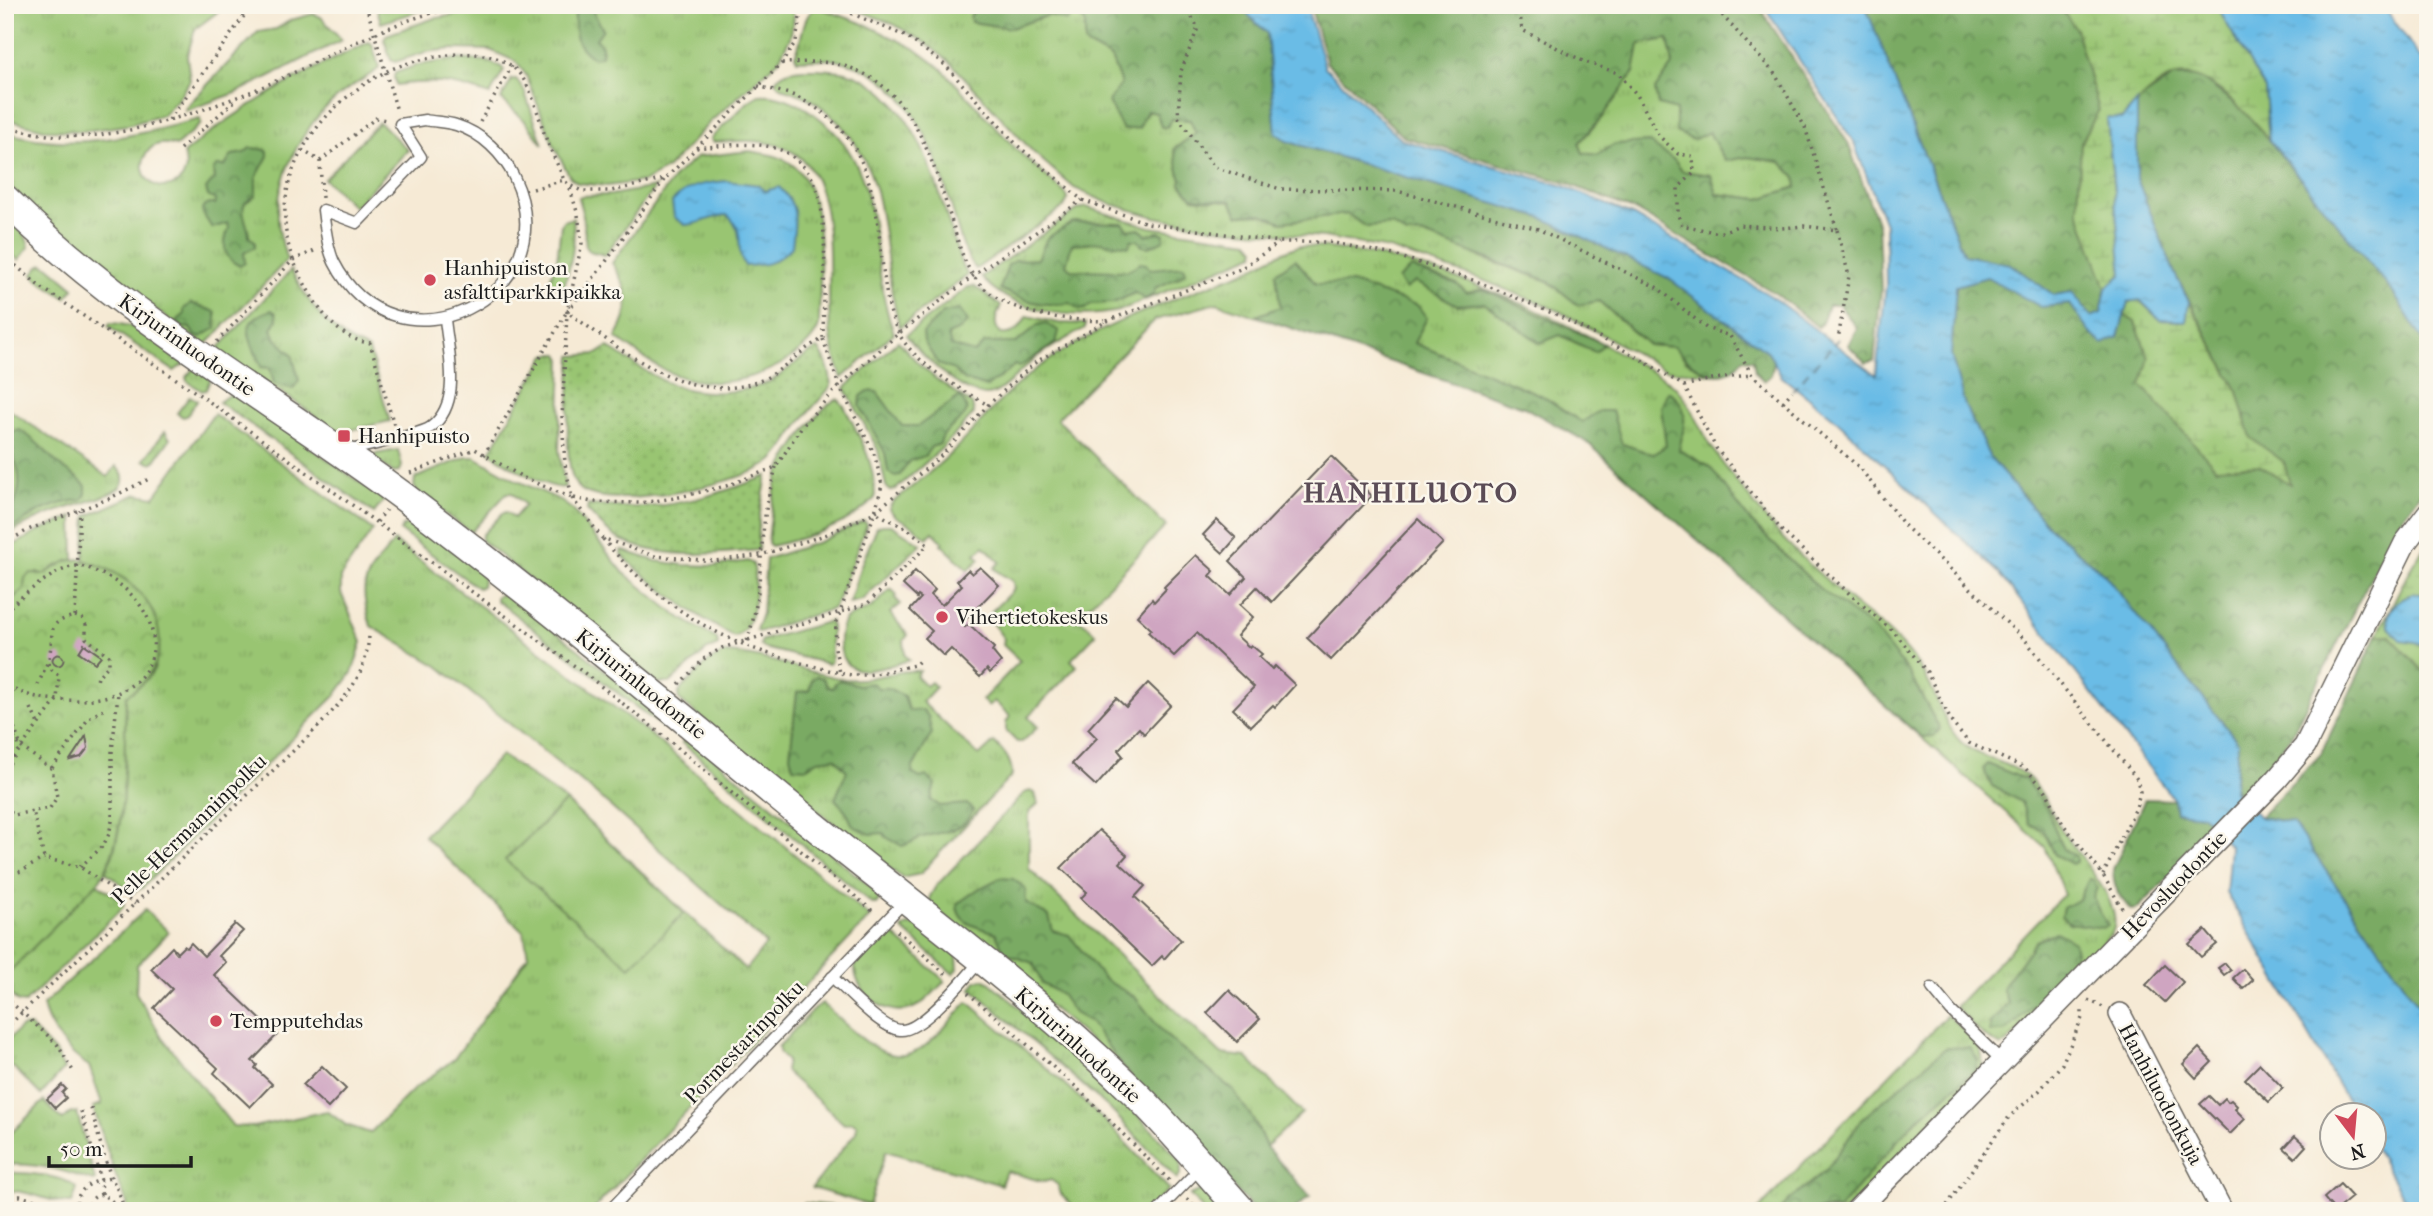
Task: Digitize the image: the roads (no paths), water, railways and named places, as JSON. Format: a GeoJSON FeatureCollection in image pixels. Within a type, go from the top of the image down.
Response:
{"type":"FeatureCollection","features":[{"type":"Feature","properties":{"kind":"street","name":"Kirjurinluodontie"},"geometry":{"type":"LineString","coordinates":[[6,200],[47,240],[96,280],[200,356],[401,495],[502,572],[981,960],[1102,1062],[1141,1099],[1242,1211]]}},
{"type":"Feature","properties":{"kind":"street","name":"Hevosluodontie"},"geometry":{"type":"LineString","coordinates":[[1856,1211],[2277,779],[2305,746],[2405,543],[2428,513]]}},
{"type":"Feature","properties":{"kind":"street","name":"Hanhiluodonkuja"},"geometry":{"type":"LineString","coordinates":[[2120,1014],[2222,1211]]}},
{"type":"Feature","properties":{"kind":"lane"},"geometry":{"type":"LineString","coordinates":[[425,120],[457,125],[485,140],[508,163],[522,193],[526,225],[519,256],[502,284],[477,306],[445,318],[411,320],[379,309],[352,289],[333,261],[323,210],[357,223],[421,157],[400,124],[425,120]]}},
{"type":"Feature","properties":{"kind":"lane"},"geometry":{"type":"LineString","coordinates":[[341,453],[430,428],[447,408],[451,383],[445,318]]}},
{"type":"Feature","properties":{"kind":"lane","name":"Pormestarinpolku"},"geometry":{"type":"LineString","coordinates":[[610,1211],[906,900]]}},
{"type":"Feature","properties":{"kind":"lane"},"geometry":{"type":"LineString","coordinates":[[832,977],[886,1025],[900,1031],[918,1025],[981,960]]}},
{"type":"Feature","properties":{"kind":"lane"},"geometry":{"type":"LineString","coordinates":[[1931,988],[2002,1061]]}},
{"type":"Feature","properties":{"kind":"lane"},"geometry":{"type":"LineString","coordinates":[[1158,1211],[1202,1166]]}},
{"type":"Feature","properties":{"kind":"water"},"geometry":{"type":"Polygon","coordinates":[[[1238,5],[1306,5],[1325,67],[1402,140],[1564,186],[1634,216],[1771,296],[1876,375],[1886,285],[1885,224],[1853,141],[1763,5],[1865,5],[1964,255],[2010,264],[2054,295],[2072,292],[2091,317],[2101,313],[2106,288],[2122,274],[2107,118],[2122,119],[2137,102],[2137,179],[2189,302],[2186,321],[2160,320],[2140,300],[2128,302],[2118,337],[2103,344],[2091,334],[2070,304],[2041,307],[1987,277],[1956,286],[1951,355],[1965,406],[1990,458],[2048,526],[2104,574],[2238,742],[2234,791],[2259,817],[2293,823],[2428,1019],[2428,1211],[2411,1211],[2387,1170],[2388,1100],[2347,1100],[2226,893],[2230,847],[2203,815],[2176,812],[2174,800],[1999,573],[1834,418],[1781,376],[1769,353],[1668,278],[1545,219],[1287,141],[1276,133],[1267,33],[1238,5]]]}},
{"type":"Feature","properties":{"kind":"water"},"geometry":{"type":"Polygon","coordinates":[[[2216,5],[2383,5],[2428,69],[2428,348],[2392,291],[2269,140],[2265,89],[2216,5]]]}},
{"type":"Feature","properties":{"kind":"water"},"geometry":{"type":"Polygon","coordinates":[[[726,181],[759,185],[764,191],[779,187],[786,194],[793,207],[795,221],[792,247],[781,257],[760,265],[745,266],[737,228],[727,215],[685,225],[674,217],[672,202],[684,192],[703,184],[726,181]]]}},
{"type":"Feature","properties":{"kind":"water"},"geometry":{"type":"Polygon","coordinates":[[[2414,593],[2428,595],[2428,647],[2400,640],[2389,626],[2391,609],[2404,597],[2414,593]]]}},
{"type":"Feature","properties":{"kind":"place","name":"Hanhipuiston asfalttiparkkipaikka"},"geometry":{"type":"Point","coordinates":[430,280]}},
{"type":"Feature","properties":{"kind":"place","name":"Hanhipuisto"},"geometry":{"type":"Point","coordinates":[344,436]}},
{"type":"Feature","properties":{"kind":"place","name":"Vihertietokeskus"},"geometry":{"type":"Point","coordinates":[942,617]}},
{"type":"Feature","properties":{"kind":"place","name":"Tempputehdas"},"geometry":{"type":"Point","coordinates":[216,1021]}},
{"type":"Feature","properties":{"kind":"district","name":"HANHILUOTO"},"geometry":{"type":"Point","coordinates":[1411,492]}}]}
